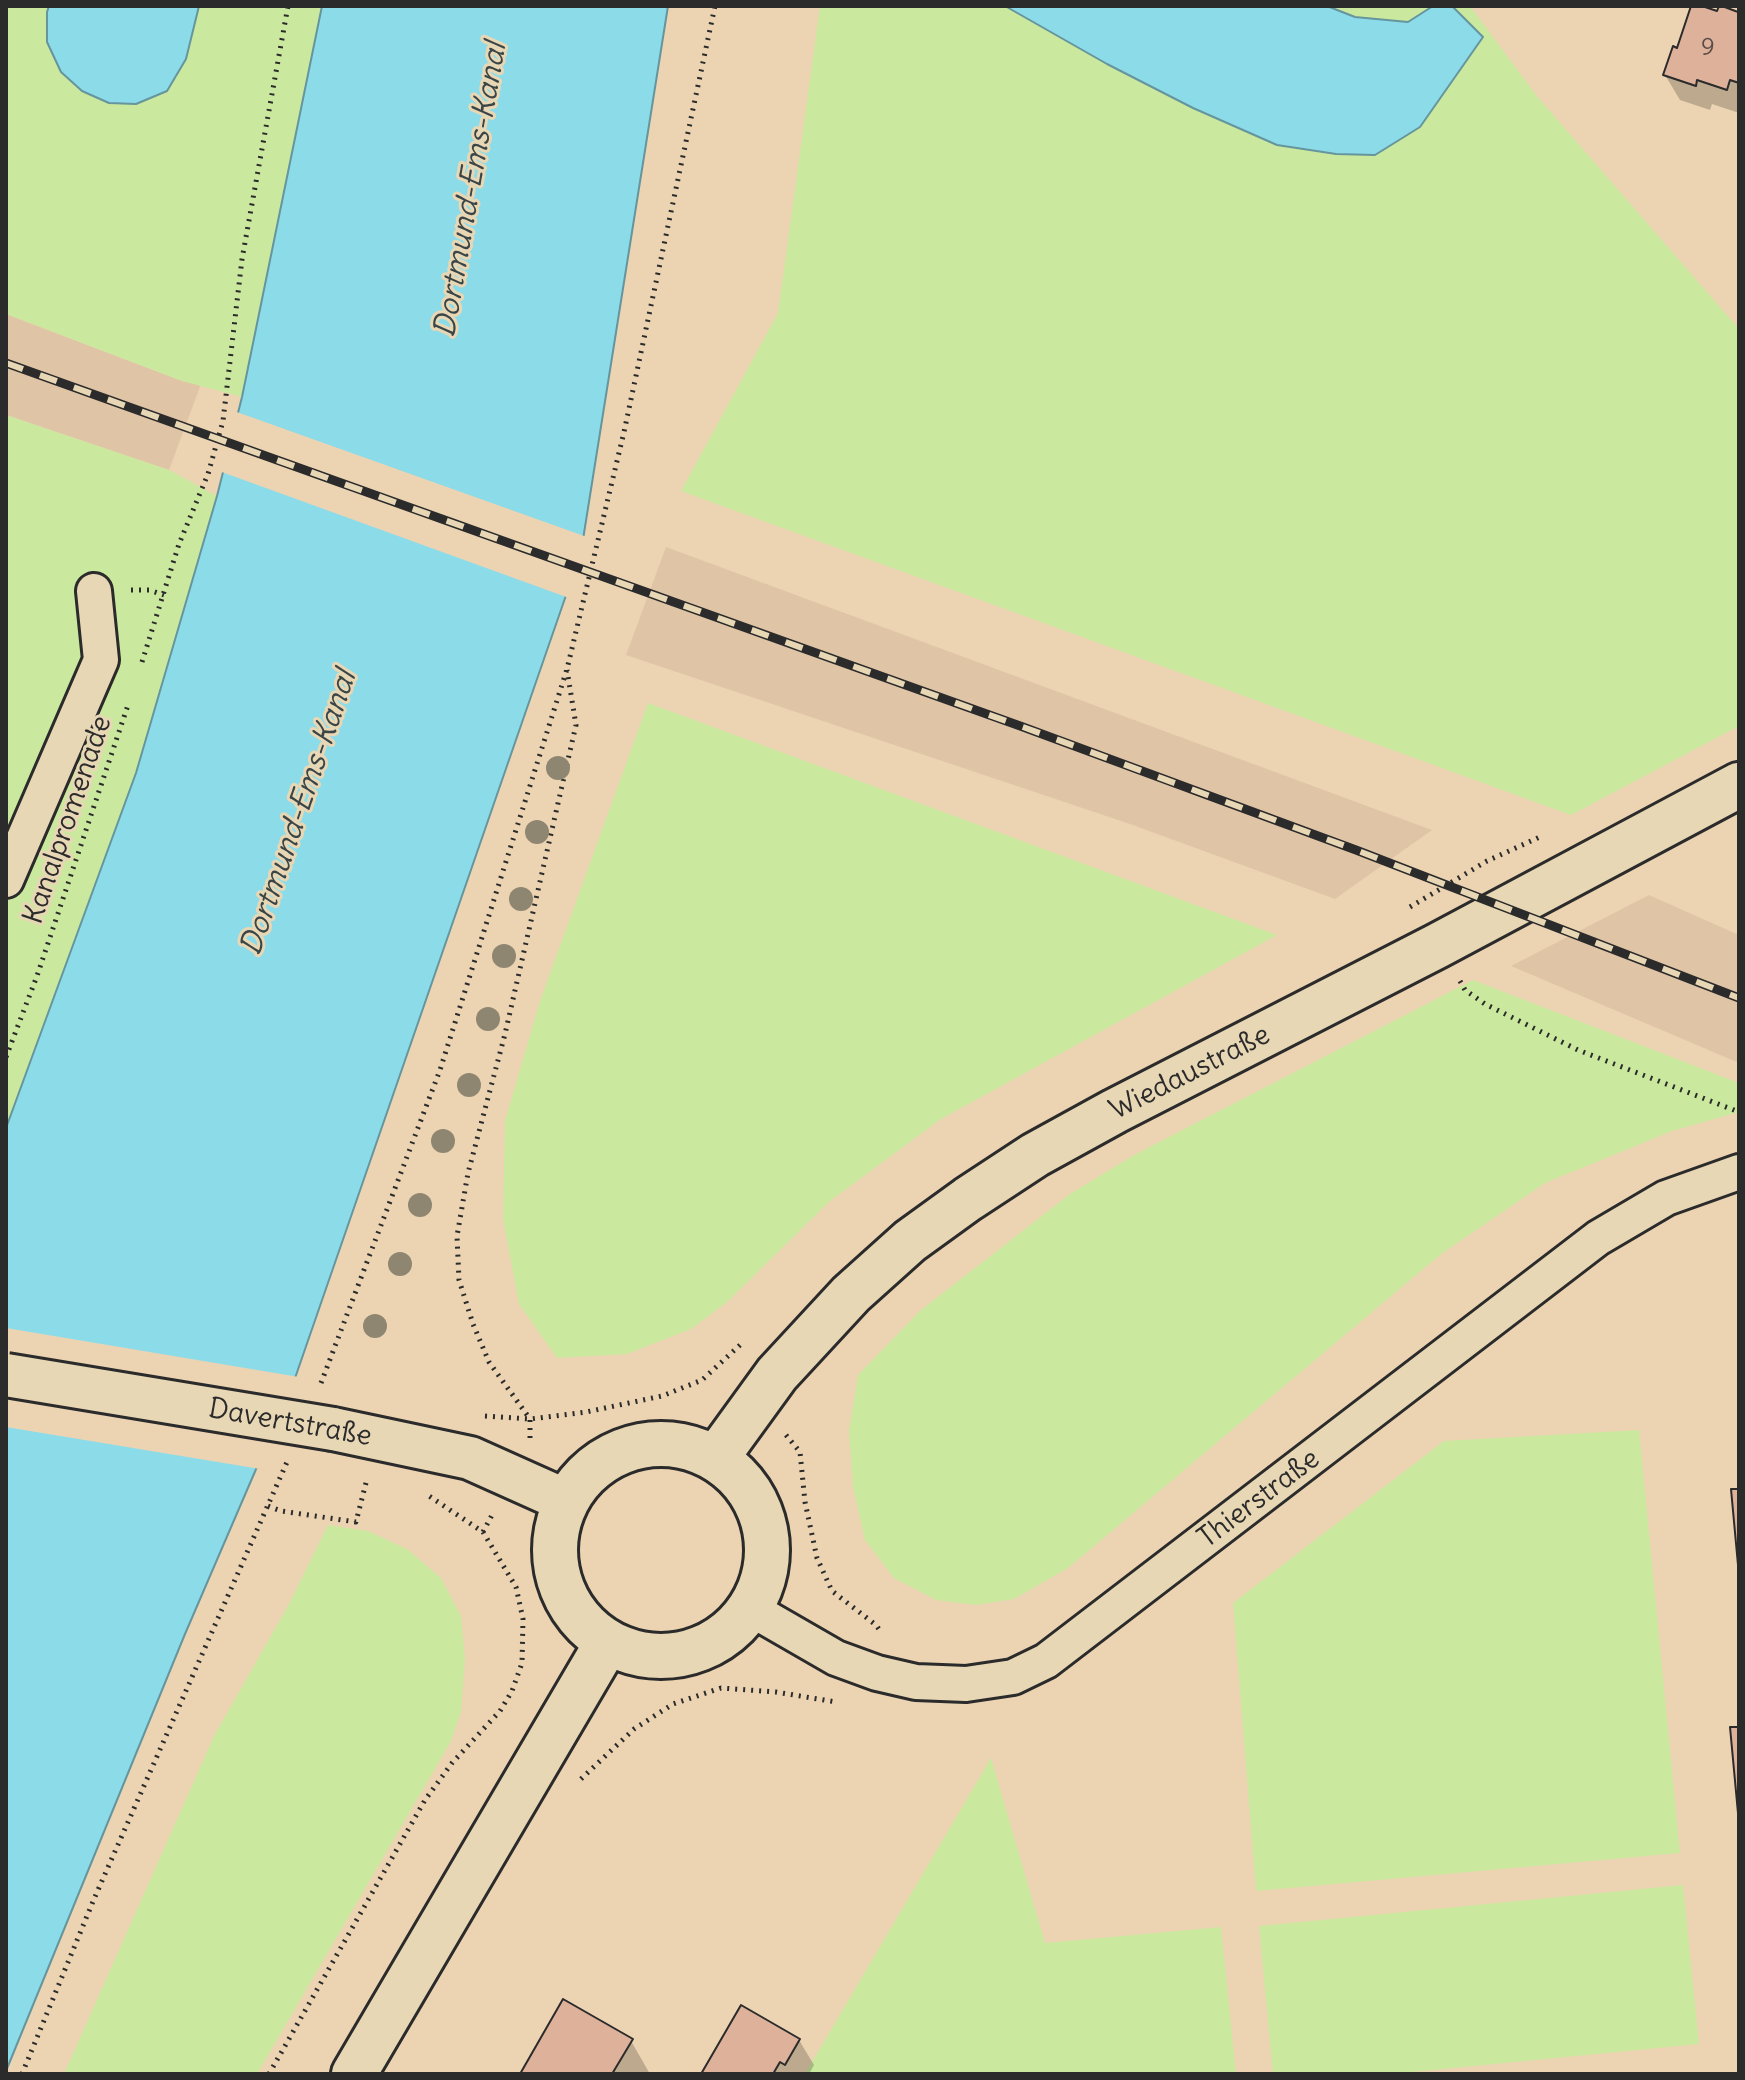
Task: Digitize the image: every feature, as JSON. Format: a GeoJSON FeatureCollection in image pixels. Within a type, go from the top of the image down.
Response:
{"type":"FeatureCollection","features":[{"type":"Feature","properties":{"kind":"main road","name":"Wiedaustraße"},"geometry":{"type":"LineString","coordinates":[[716,1458],[777,1374],[851,1294],[910,1241],[968,1199],[1035,1155],[1115,1111],[1437,946],[1739,785]]}},
{"type":"Feature","properties":{"kind":"main road"},"geometry":{"type":"LineString","coordinates":[[647,1444],[684,1446],[716,1458],[738,1475],[753,1495],[764,1520],[768,1549],[766,1565],[751,1609],[729,1633],[702,1649],[672,1657],[640,1655],[607,1643],[580,1620],[560,1587],[555,1560],[556,1531],[566,1501],[585,1475],[612,1455],[647,1444]]}},
{"type":"Feature","properties":{"kind":"main road"},"geometry":{"type":"LineString","coordinates":[[354,2074],[607,1643]]}},
{"type":"Feature","properties":{"kind":"street"},"geometry":{"type":"LineString","coordinates":[[6,880],[101,660],[94,591]]}},
{"type":"Feature","properties":{"kind":"street","name":"Thierstraße"},"geometry":{"type":"LineString","coordinates":[[751,1609],[836,1658],[877,1673],[916,1682],[966,1684],[1013,1677],[1046,1661],[1598,1238],[1666,1198],[1739,1172]]}},
{"type":"Feature","properties":{"kind":"street","name":"Davertstraße"},"geometry":{"type":"LineString","coordinates":[[6,1375],[324,1413],[470,1458],[566,1501]]}},
{"type":"Feature","properties":{"kind":"path"},"geometry":{"type":"LineString","coordinates":[[140,669],[179,544],[208,474],[223,421],[242,259],[288,6]]}},
{"type":"Feature","properties":{"kind":"path"},"geometry":{"type":"LineString","coordinates":[[324,1413],[440,1070],[567,669],[624,432],[715,6]]}},
{"type":"Feature","properties":{"kind":"path"},"geometry":{"type":"LineString","coordinates":[[567,669],[576,725],[505,1034],[468,1173],[457,1236],[459,1280],[489,1362],[530,1419],[586,1412],[662,1396],[702,1380],[748,1415],[789,1437],[800,1452],[805,1502],[817,1558],[832,1591]]}},
{"type":"Feature","properties":{"kind":"path","name":"Kanalpromenade"},"geometry":{"type":"LineString","coordinates":[[6,1057],[37,976],[130,698]]}},
{"type":"Feature","properties":{"kind":"path"},"geometry":{"type":"LineString","coordinates":[[1437,946],[1465,990],[1485,1004],[1578,1050],[1739,1112]]}},
{"type":"Feature","properties":{"kind":"path"},"geometry":{"type":"LineString","coordinates":[[22,2074],[94,1899],[292,1451]]}},
{"type":"Feature","properties":{"kind":"path"},"geometry":{"type":"LineString","coordinates":[[268,1506],[281,1511],[356,1522],[369,1471]]}},
{"type":"Feature","properties":{"kind":"path"},"geometry":{"type":"LineString","coordinates":[[269,2074],[425,1800],[452,1763],[500,1711],[512,1691],[522,1663],[523,1619],[516,1587],[483,1532],[423,1492]]}},
{"type":"Feature","properties":{"kind":"path"},"geometry":{"type":"LineString","coordinates":[[634,1729],[673,1704],[721,1688],[776,1692]]}},
{"type":"Feature","properties":{"kind":"shaded area"},"geometry":{"type":"Polygon","coordinates":[[[6,314],[182,381],[201,384],[169,470],[6,415],[6,314]]]}},
{"type":"Feature","properties":{"kind":"shaded area"},"geometry":{"type":"Polygon","coordinates":[[[666,547],[1432,830],[1335,899],[1130,824],[626,655],[666,547]]]}},
{"type":"Feature","properties":{"kind":"shaded area"},"geometry":{"type":"Polygon","coordinates":[[[1649,895],[1739,935],[1739,1063],[1511,966],[1649,895]]]}},
{"type":"Feature","properties":{"kind":"green space"},"geometry":{"type":"Polygon","coordinates":[[[6,6],[49,6],[47,12],[82,91],[109,103],[136,104],[167,91],[186,59],[199,6],[322,6],[242,397],[182,381],[6,314],[6,6]]]}},
{"type":"Feature","properties":{"kind":"green space"},"geometry":{"type":"Polygon","coordinates":[[[820,6],[1470,6],[1536,95],[1739,329],[1739,726],[1571,815],[681,491],[778,313],[820,6]]]}},
{"type":"Feature","properties":{"kind":"green space"},"geometry":{"type":"Polygon","coordinates":[[[6,415],[169,470],[217,496],[136,773],[6,1128],[6,415]]]}},
{"type":"Feature","properties":{"kind":"green space"},"geometry":{"type":"Polygon","coordinates":[[[648,703],[1277,935],[941,1119],[830,1201],[727,1302],[691,1329],[627,1354],[557,1358],[519,1304],[503,1219],[505,1121],[540,1001],[648,703]]]}},
{"type":"Feature","properties":{"kind":"green space"},"geometry":{"type":"Polygon","coordinates":[[[1473,980],[1739,1083],[1739,1112],[1672,1131],[1545,1183],[1441,1254],[1068,1568],[1014,1599],[976,1605],[936,1600],[894,1578],[865,1540],[853,1487],[849,1431],[858,1375],[921,1310],[1070,1194],[1134,1155],[1473,980]]]}},
{"type":"Feature","properties":{"kind":"green space"},"geometry":{"type":"Polygon","coordinates":[[[1639,1430],[1680,1853],[1256,1891],[1233,1603],[1444,1441],[1639,1430]]]}},
{"type":"Feature","properties":{"kind":"green space"},"geometry":{"type":"Polygon","coordinates":[[[328,1525],[368,1531],[407,1549],[441,1578],[461,1616],[465,1659],[461,1712],[451,1741],[257,2074],[64,2074],[214,1736],[289,1604],[328,1525]]]}},
{"type":"Feature","properties":{"kind":"green space"},"geometry":{"type":"Polygon","coordinates":[[[991,1758],[1045,1943],[1221,1927],[1236,2074],[805,2074],[991,1758]]]}},
{"type":"Feature","properties":{"kind":"green space"},"geometry":{"type":"Polygon","coordinates":[[[1683,1885],[1699,2044],[1392,2074],[1273,2074],[1259,1926],[1683,1885]]]}},
{"type":"Feature","properties":{"kind":"water"},"geometry":{"type":"Polygon","coordinates":[[[49,6],[199,6],[186,59],[167,91],[136,104],[109,103],[82,91],[61,72],[47,42],[49,6]]]}},
{"type":"Feature","properties":{"kind":"water","name":"Dortmund-Ems-Kanal"},"geometry":{"type":"Polygon","coordinates":[[[322,6],[668,6],[581,552],[294,1381],[185,1634],[6,2071],[6,1128],[136,773],[217,496],[242,397],[322,6]]]}},
{"type":"Feature","properties":{"kind":"water"},"geometry":{"type":"Polygon","coordinates":[[[1005,6],[1327,6],[1355,17],[1408,22],[1433,6],[1452,6],[1483,37],[1420,127],[1375,155],[1336,154],[1277,145],[1193,108],[1005,6]]]}},
{"type":"Feature","properties":{"kind":"pier"},"geometry":{"type":"Polygon","coordinates":[[[234,411],[587,537],[585,553],[569,598],[219,471],[234,411]]]}},
{"type":"Feature","properties":{"kind":"pier"},"geometry":{"type":"Polygon","coordinates":[[[6,1328],[299,1377],[260,1469],[6,1427],[6,1328]]]}},
{"type":"Feature","properties":{"kind":"building"},"geometry":{"type":"Polygon","coordinates":[[[1691,6],[1717,11],[1722,6],[1738,12],[1739,7],[1739,83],[1730,80],[1727,90],[1697,80],[1696,86],[1663,75],[1673,46],[1677,48],[1691,6]]]}},
{"type":"Feature","properties":{"kind":"building"},"geometry":{"type":"Polygon","coordinates":[[[1731,1489],[1739,1489],[1739,1576],[1731,1489]]]}},
{"type":"Feature","properties":{"kind":"building"},"geometry":{"type":"Polygon","coordinates":[[[1730,1727],[1739,1727],[1739,1824],[1730,1727]]]}},
{"type":"Feature","properties":{"kind":"building"},"geometry":{"type":"Polygon","coordinates":[[[563,1999],[633,2039],[612,2074],[520,2074],[563,1999]]]}},
{"type":"Feature","properties":{"kind":"building"},"geometry":{"type":"Polygon","coordinates":[[[741,2005],[800,2039],[785,2065],[780,2062],[773,2074],[701,2074],[741,2005]]]}},
{"type":"Feature","properties":{"kind":"railway"},"geometry":{"type":"LineString","coordinates":[[6,363],[1023,727],[1356,850],[1739,998]]}}]}
